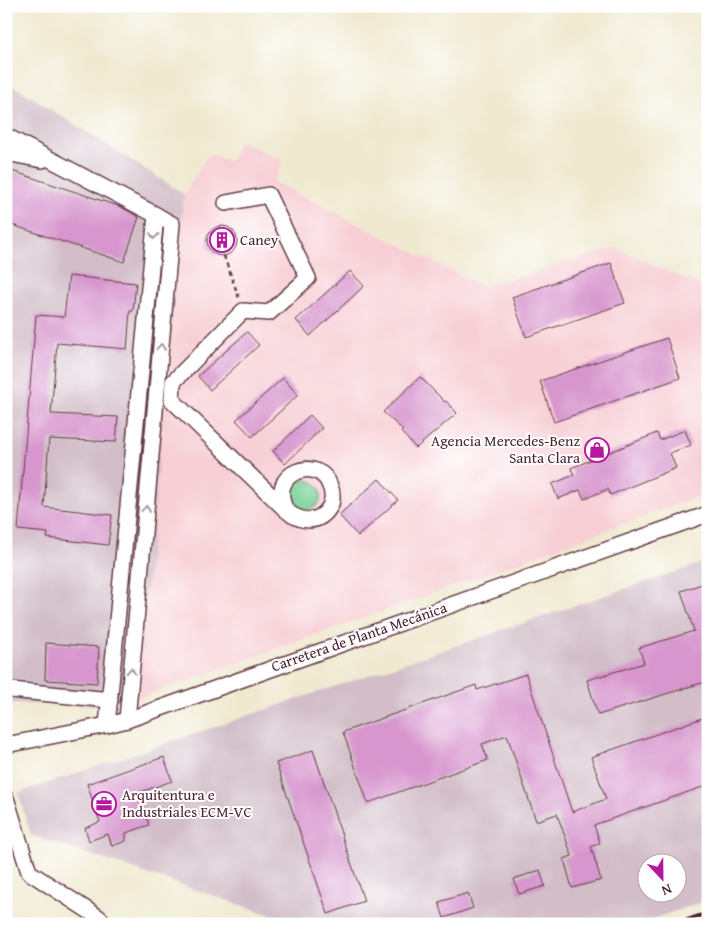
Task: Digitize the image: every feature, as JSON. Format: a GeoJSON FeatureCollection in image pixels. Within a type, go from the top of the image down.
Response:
{"type":"FeatureCollection","features":[{"type":"Feature","properties":{"kind":"street"},"geometry":{"type":"LineString","coordinates":[[6,136],[172,224],[127,720]]}},
{"type":"Feature","properties":{"kind":"street"},"geometry":{"type":"LineString","coordinates":[[6,153],[56,162]]}},
{"type":"Feature","properties":{"kind":"street"},"geometry":{"type":"LineString","coordinates":[[226,203],[268,195],[308,278],[269,313],[243,311],[173,382],[172,400],[286,510]]}},
{"type":"Feature","properties":{"kind":"street"},"geometry":{"type":"LineString","coordinates":[[107,725],[156,216]]}},
{"type":"Feature","properties":{"kind":"street","name":"Carretera de Planta Mecánica"},"geometry":{"type":"LineString","coordinates":[[6,745],[127,720],[708,514]]}},
{"type":"Feature","properties":{"kind":"street"},"geometry":{"type":"LineString","coordinates":[[8,686],[110,700]]}},
{"type":"Feature","properties":{"kind":"street"},"geometry":{"type":"LineString","coordinates":[[6,798],[29,872],[106,924]]}},
{"type":"Feature","properties":{"kind":"path"},"geometry":{"type":"LineString","coordinates":[[224,256],[243,311]]}},
{"type":"Feature","properties":{"kind":"shaded area"},"geometry":{"type":"Polygon","coordinates":[[[6,81],[184,194],[136,699],[99,705],[6,703],[6,81]]]}},
{"type":"Feature","properties":{"kind":"shaded area"},"geometry":{"type":"Polygon","coordinates":[[[239,141],[283,160],[274,182],[484,287],[617,248],[699,284],[708,305],[708,493],[136,699],[184,194],[209,154],[230,161],[239,141]]]}},
{"type":"Feature","properties":{"kind":"shaded area"},"geometry":{"type":"Polygon","coordinates":[[[708,561],[708,900],[637,924],[298,924],[31,835],[18,793],[708,561]]]}},
{"type":"Feature","properties":{"kind":"green space"},"geometry":{"type":"Polygon","coordinates":[[[306,480],[312,481],[320,489],[320,501],[312,509],[306,510],[300,509],[292,501],[291,495],[292,489],[300,481],[306,480]]]}},
{"type":"Feature","properties":{"kind":"building"},"geometry":{"type":"Polygon","coordinates":[[[6,169],[121,207],[139,217],[124,262],[6,223],[6,169]]]}},
{"type":"Feature","properties":{"kind":"building","name":"Caney"},"geometry":{"type":"Polygon","coordinates":[[[222,226],[228,227],[236,235],[236,247],[228,255],[222,256],[216,255],[208,247],[207,241],[208,235],[216,227],[222,226]]]}},
{"type":"Feature","properties":{"kind":"building"},"geometry":{"type":"Polygon","coordinates":[[[611,263],[625,303],[526,337],[512,297],[611,263]]]}},
{"type":"Feature","properties":{"kind":"building"},"geometry":{"type":"Polygon","coordinates":[[[350,271],[364,286],[310,336],[296,320],[350,271]]]}},
{"type":"Feature","properties":{"kind":"building"},"geometry":{"type":"Polygon","coordinates":[[[69,276],[136,283],[133,311],[130,311],[127,349],[57,343],[51,414],[118,417],[116,442],[49,439],[44,507],[112,515],[108,545],[47,538],[48,533],[18,530],[36,315],[64,317],[69,276]]]}},
{"type":"Feature","properties":{"kind":"building"},"geometry":{"type":"Polygon","coordinates":[[[247,332],[259,345],[210,390],[198,376],[247,332]]]}},
{"type":"Feature","properties":{"kind":"building"},"geometry":{"type":"Polygon","coordinates":[[[667,338],[680,378],[554,422],[540,381],[667,338]]]}},
{"type":"Feature","properties":{"kind":"building"},"geometry":{"type":"Polygon","coordinates":[[[420,377],[457,413],[416,448],[401,432],[403,430],[383,412],[420,377]]]}},
{"type":"Feature","properties":{"kind":"building"},"geometry":{"type":"Polygon","coordinates":[[[283,378],[298,395],[252,437],[236,420],[283,378]]]}},
{"type":"Feature","properties":{"kind":"building"},"geometry":{"type":"Polygon","coordinates":[[[310,415],[322,428],[285,464],[273,451],[310,415]]]}},
{"type":"Feature","properties":{"kind":"building"},"geometry":{"type":"Polygon","coordinates":[[[685,430],[691,445],[670,453],[676,468],[610,495],[608,489],[584,499],[580,490],[558,499],[552,484],[574,475],[571,468],[657,433],[660,440],[685,430]]]}},
{"type":"Feature","properties":{"kind":"building"},"geometry":{"type":"Polygon","coordinates":[[[379,479],[398,500],[358,536],[339,515],[379,479]]]}},
{"type":"Feature","properties":{"kind":"building"},"geometry":{"type":"Polygon","coordinates":[[[708,582],[708,681],[598,715],[587,680],[644,663],[639,648],[694,631],[681,591],[708,582]]]}},
{"type":"Feature","properties":{"kind":"building"},"geometry":{"type":"Polygon","coordinates":[[[46,643],[99,647],[97,683],[45,680],[46,643]]]}},
{"type":"Feature","properties":{"kind":"building"},"geometry":{"type":"Polygon","coordinates":[[[526,674],[572,812],[606,799],[591,757],[708,716],[708,785],[594,825],[600,843],[591,847],[601,880],[572,888],[564,859],[572,856],[557,814],[536,821],[507,735],[482,744],[488,760],[368,803],[343,732],[476,685],[477,690],[526,674]]]}},
{"type":"Feature","properties":{"kind":"building"},"geometry":{"type":"Polygon","coordinates":[[[313,750],[364,901],[328,914],[276,763],[313,750]]]}},
{"type":"Feature","properties":{"kind":"building","name":"Arquitentura e Industriales ECM-VC"},"geometry":{"type":"Polygon","coordinates":[[[164,757],[172,781],[138,793],[149,825],[126,833],[126,841],[112,846],[108,834],[89,841],[85,828],[100,822],[87,784],[164,757]]]}},
{"type":"Feature","properties":{"kind":"building"},"geometry":{"type":"Polygon","coordinates":[[[540,870],[545,886],[519,894],[514,879],[540,870]]]}},
{"type":"Feature","properties":{"kind":"building"},"geometry":{"type":"Polygon","coordinates":[[[468,893],[473,908],[444,918],[439,902],[468,893]]]}},
{"type":"Feature","properties":{"kind":"railway"},"geometry":{"type":"LineString","coordinates":[[676,924],[708,913]]}},
{"type":"Feature","properties":{"kind":"place","name":"Caney"},"geometry":{"type":"Point","coordinates":[222,240]}},
{"type":"Feature","properties":{"kind":"place","name":"Agencia Mercedes-Benz Santa Clara"},"geometry":{"type":"Point","coordinates":[597,450]}},
{"type":"Feature","properties":{"kind":"place","name":"Arquitentura e Industriales ECM-VC"},"geometry":{"type":"Point","coordinates":[104,804]}}]}
